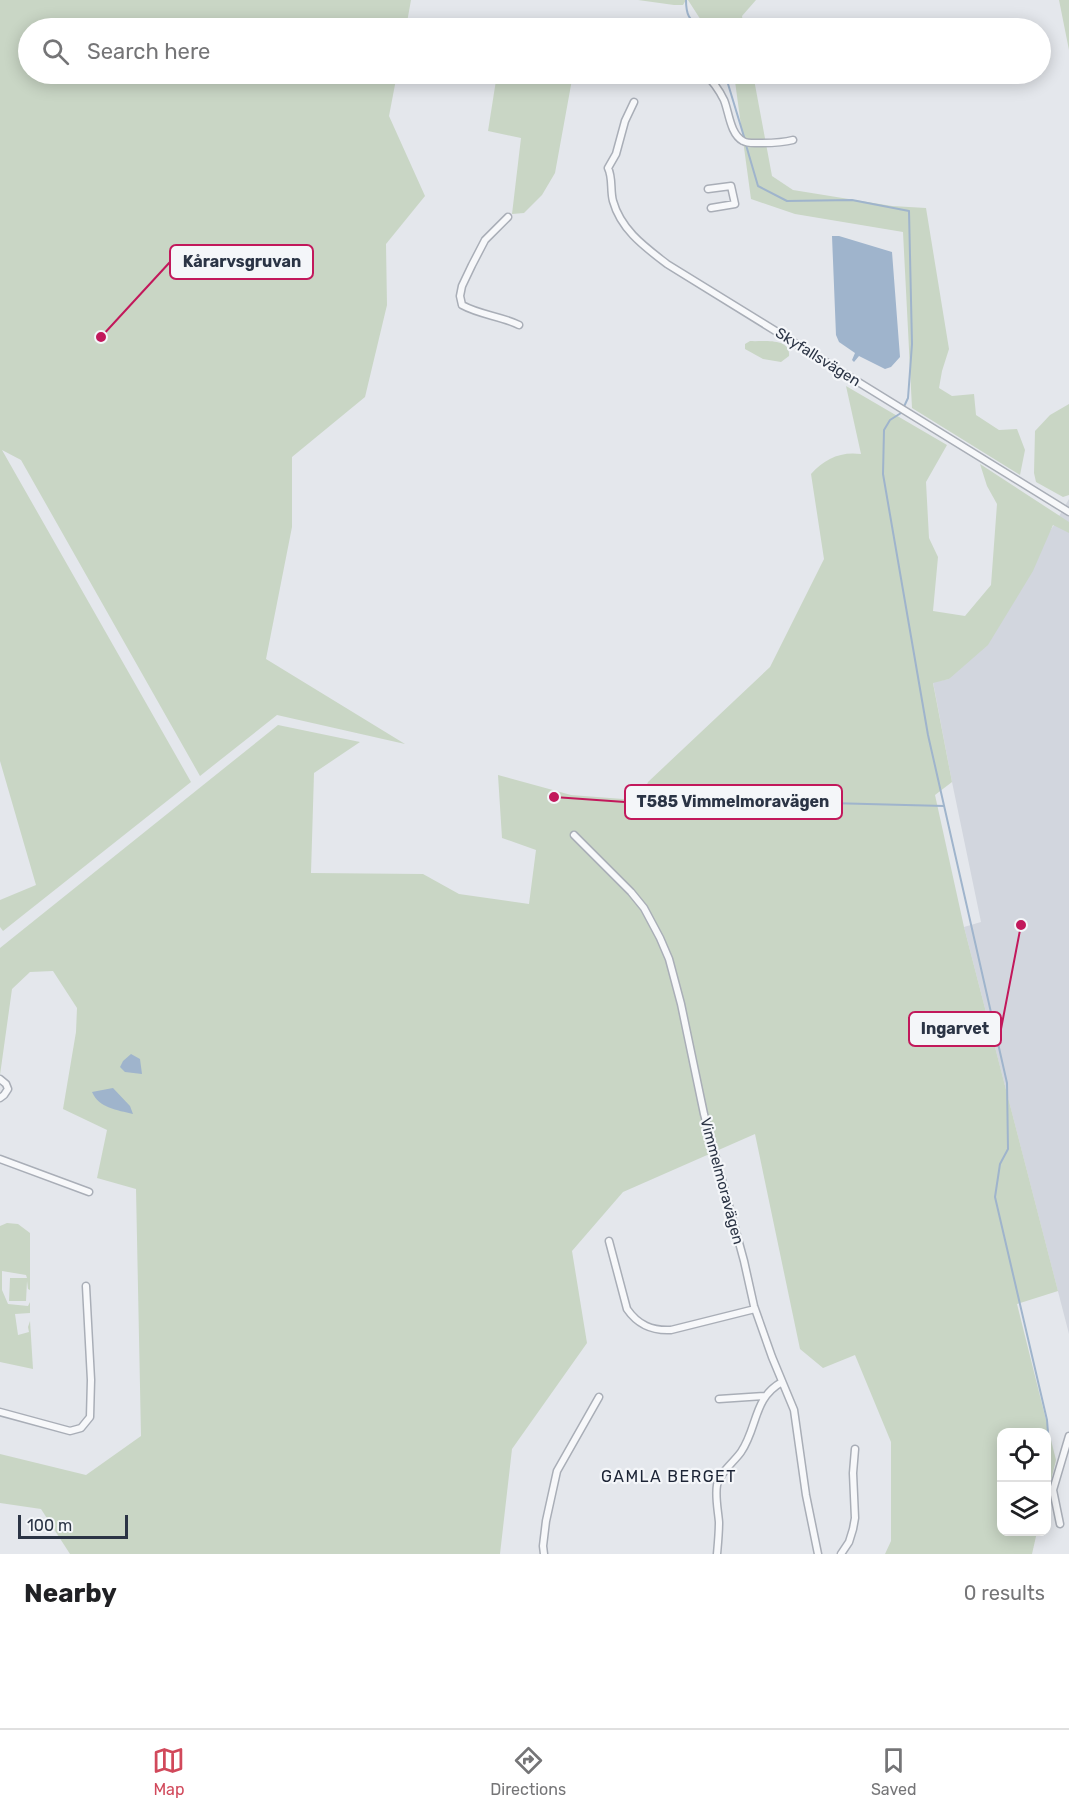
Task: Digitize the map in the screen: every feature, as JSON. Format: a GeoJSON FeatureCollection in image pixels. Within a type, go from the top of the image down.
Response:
{"type":"FeatureCollection","features":[{"type":"Feature","properties":{"kind":"street"},"geometry":{"type":"LineString","coordinates":[[713,84],[725,102],[734,130],[740,140],[755,144],[782,143],[793,140]]}},
{"type":"Feature","properties":{"kind":"street","name":"Skyfallsvägen"},"geometry":{"type":"LineString","coordinates":[[634,102],[625,121],[619,146],[608,168],[612,198],[632,236],[667,264],[1069,512]]}},
{"type":"Feature","properties":{"kind":"street"},"geometry":{"type":"LineString","coordinates":[[708,189],[731,186],[735,204],[711,208]]}},
{"type":"Feature","properties":{"kind":"street"},"geometry":{"type":"LineString","coordinates":[[508,217],[485,240],[462,286],[460,296],[462,305],[468,308],[501,317],[519,325]]}},
{"type":"Feature","properties":{"kind":"street","name":"Vimmelmoravägen"},"geometry":{"type":"LineString","coordinates":[[574,835],[644,908],[669,959],[704,1114],[755,1309],[794,1410],[806,1495],[818,1554]]}},
{"type":"Feature","properties":{"kind":"street"},"geometry":{"type":"LineString","coordinates":[[0,1079],[8,1089],[0,1098]]}},
{"type":"Feature","properties":{"kind":"street"},"geometry":{"type":"LineString","coordinates":[[0,1159],[89,1192]]}},
{"type":"Feature","properties":{"kind":"street"},"geometry":{"type":"LineString","coordinates":[[609,1241],[627,1309],[643,1326],[657,1330],[671,1330],[755,1309]]}},
{"type":"Feature","properties":{"kind":"street"},"geometry":{"type":"LineString","coordinates":[[0,1412],[70,1431],[81,1428],[90,1418],[91,1380],[86,1286]]}},
{"type":"Feature","properties":{"kind":"street"},"geometry":{"type":"LineString","coordinates":[[717,1554],[718,1482],[745,1445],[756,1412],[765,1396],[771,1388],[782,1382]]}},
{"type":"Feature","properties":{"kind":"street"},"geometry":{"type":"LineString","coordinates":[[719,1400],[765,1396]]}},
{"type":"Feature","properties":{"kind":"street"},"geometry":{"type":"LineString","coordinates":[[544,1554],[546,1521],[557,1471],[599,1397]]}},
{"type":"Feature","properties":{"kind":"street"},"geometry":{"type":"LineString","coordinates":[[1060,1524],[1053,1490],[1069,1436]]}},
{"type":"Feature","properties":{"kind":"street"},"geometry":{"type":"LineString","coordinates":[[841,1554],[849,1542],[855,1518],[853,1473],[855,1449]]}},
{"type":"Feature","properties":{"kind":"shaded area"},"geometry":{"type":"Polygon","coordinates":[[[1069,499],[1069,1334],[964,927],[981,922],[933,682],[949,679],[1054,525],[1069,499]]]}},
{"type":"Feature","properties":{"kind":"green space"},"geometry":{"type":"Polygon","coordinates":[[[0,0],[411,0],[408,18],[18,18],[18,84],[395,84],[389,116],[425,196],[386,244],[387,305],[365,397],[292,457],[292,527],[266,659],[405,744],[277,715],[200,776],[21,460],[2,450],[191,782],[3,931],[0,927],[0,900],[36,885],[0,761],[0,0]]]}},
{"type":"Feature","properties":{"kind":"green space"},"geometry":{"type":"Polygon","coordinates":[[[638,0],[686,0],[683,5],[674,5],[638,0]]]}},
{"type":"Feature","properties":{"kind":"green space"},"geometry":{"type":"Polygon","coordinates":[[[688,0],[756,0],[742,18],[700,18],[688,0]]]}},
{"type":"Feature","properties":{"kind":"green space"},"geometry":{"type":"Polygon","coordinates":[[[1059,0],[1069,0],[1069,50],[1059,0]]]}},
{"type":"Feature","properties":{"kind":"green space"},"geometry":{"type":"Polygon","coordinates":[[[495,84],[571,84],[555,173],[542,195],[524,213],[512,214],[521,138],[488,131],[495,84]]]}},
{"type":"Feature","properties":{"kind":"green space"},"geometry":{"type":"Polygon","coordinates":[[[735,84],[755,84],[772,176],[793,190],[892,206],[926,208],[949,349],[939,388],[952,396],[974,394],[976,415],[999,430],[1017,429],[1025,450],[1020,475],[912,408],[903,232],[795,214],[751,199],[735,84]]]}},
{"type":"Feature","properties":{"kind":"green space"},"geometry":{"type":"Polygon","coordinates":[[[750,341],[781,343],[788,350],[789,356],[781,362],[763,359],[745,349],[745,344],[750,341]]]}},
{"type":"Feature","properties":{"kind":"green space"},"geometry":{"type":"Polygon","coordinates":[[[846,386],[947,445],[926,482],[929,538],[938,557],[933,611],[965,616],[991,585],[997,504],[987,486],[980,464],[1069,522],[1069,533],[1053,525],[1033,571],[988,645],[949,679],[933,683],[952,782],[935,795],[964,927],[1058,1291],[1017,1304],[1048,1428],[997,1428],[997,1536],[1036,1536],[1032,1554],[885,1554],[891,1541],[891,1442],[855,1355],[823,1368],[800,1349],[755,1134],[623,1192],[572,1251],[587,1343],[512,1449],[500,1554],[70,1554],[41,1509],[0,1503],[0,1454],[86,1475],[141,1436],[136,1189],[97,1178],[107,1130],[63,1109],[76,1032],[77,1008],[53,971],[30,972],[12,989],[0,1075],[0,948],[278,725],[360,742],[314,773],[311,873],[423,874],[459,894],[529,904],[536,850],[502,838],[498,775],[571,795],[623,799],[643,794],[648,782],[770,667],[824,559],[811,474],[833,457],[861,454],[846,386]]]}},
{"type":"Feature","properties":{"kind":"green space"},"geometry":{"type":"Polygon","coordinates":[[[1069,404],[1069,495],[1063,497],[1036,482],[1034,473],[1035,431],[1050,415],[1069,404]]]}},
{"type":"Feature","properties":{"kind":"green space"},"geometry":{"type":"Polygon","coordinates":[[[7,1223],[18,1224],[30,1233],[30,1290],[27,1281],[26,1301],[9,1301],[10,1278],[27,1278],[26,1275],[2,1271],[2,1290],[8,1304],[28,1306],[30,1302],[30,1313],[15,1314],[18,1335],[29,1332],[30,1321],[33,1369],[0,1362],[0,1226],[7,1223]]]}},
{"type":"Feature","properties":{"kind":"green space"},"geometry":{"type":"Polygon","coordinates":[[[1051,1440],[1056,1460],[1051,1481],[1051,1440]]]}},
{"type":"Feature","properties":{"kind":"water"},"geometry":{"type":"Polygon","coordinates":[[[832,236],[839,236],[892,252],[900,357],[891,367],[885,369],[859,356],[854,362],[852,360],[855,353],[839,342],[836,335],[832,236]]]}},
{"type":"Feature","properties":{"kind":"water"},"geometry":{"type":"Polygon","coordinates":[[[131,1054],[140,1059],[142,1074],[125,1072],[120,1067],[131,1054]]]}},
{"type":"Feature","properties":{"kind":"water"},"geometry":{"type":"Polygon","coordinates":[[[113,1088],[130,1106],[133,1114],[104,1105],[92,1092],[113,1088]]]}},
{"type":"Feature","properties":{"kind":"waterway"},"geometry":{"type":"LineString","coordinates":[[686,0],[690,18]]}},
{"type":"Feature","properties":{"kind":"waterway"},"geometry":{"type":"LineString","coordinates":[[728,84],[745,140]]}},
{"type":"Feature","properties":{"kind":"waterway"},"geometry":{"type":"LineString","coordinates":[[746,145],[758,186],[787,201],[852,200],[909,211],[912,344],[908,398],[901,413],[890,420],[884,430],[883,474],[928,735],[1007,1083],[1008,1149],[1000,1164],[995,1197],[1048,1428]]}},
{"type":"Feature","properties":{"kind":"waterway"},"geometry":{"type":"LineString","coordinates":[[630,798],[944,806]]}},
{"type":"Feature","properties":{"kind":"place","name":"Kårarvsgruvan"},"geometry":{"type":"Point","coordinates":[101,337]}},
{"type":"Feature","properties":{"kind":"place","name":"T585 Vimmelmoravägen"},"geometry":{"type":"Point","coordinates":[554,797]}},
{"type":"Feature","properties":{"kind":"place","name":"Ingarvet"},"geometry":{"type":"Point","coordinates":[1021,925]}},
{"type":"Feature","properties":{"kind":"district","name":"GAMLA BERGET"},"geometry":{"type":"Point","coordinates":[669,1476]}}]}
